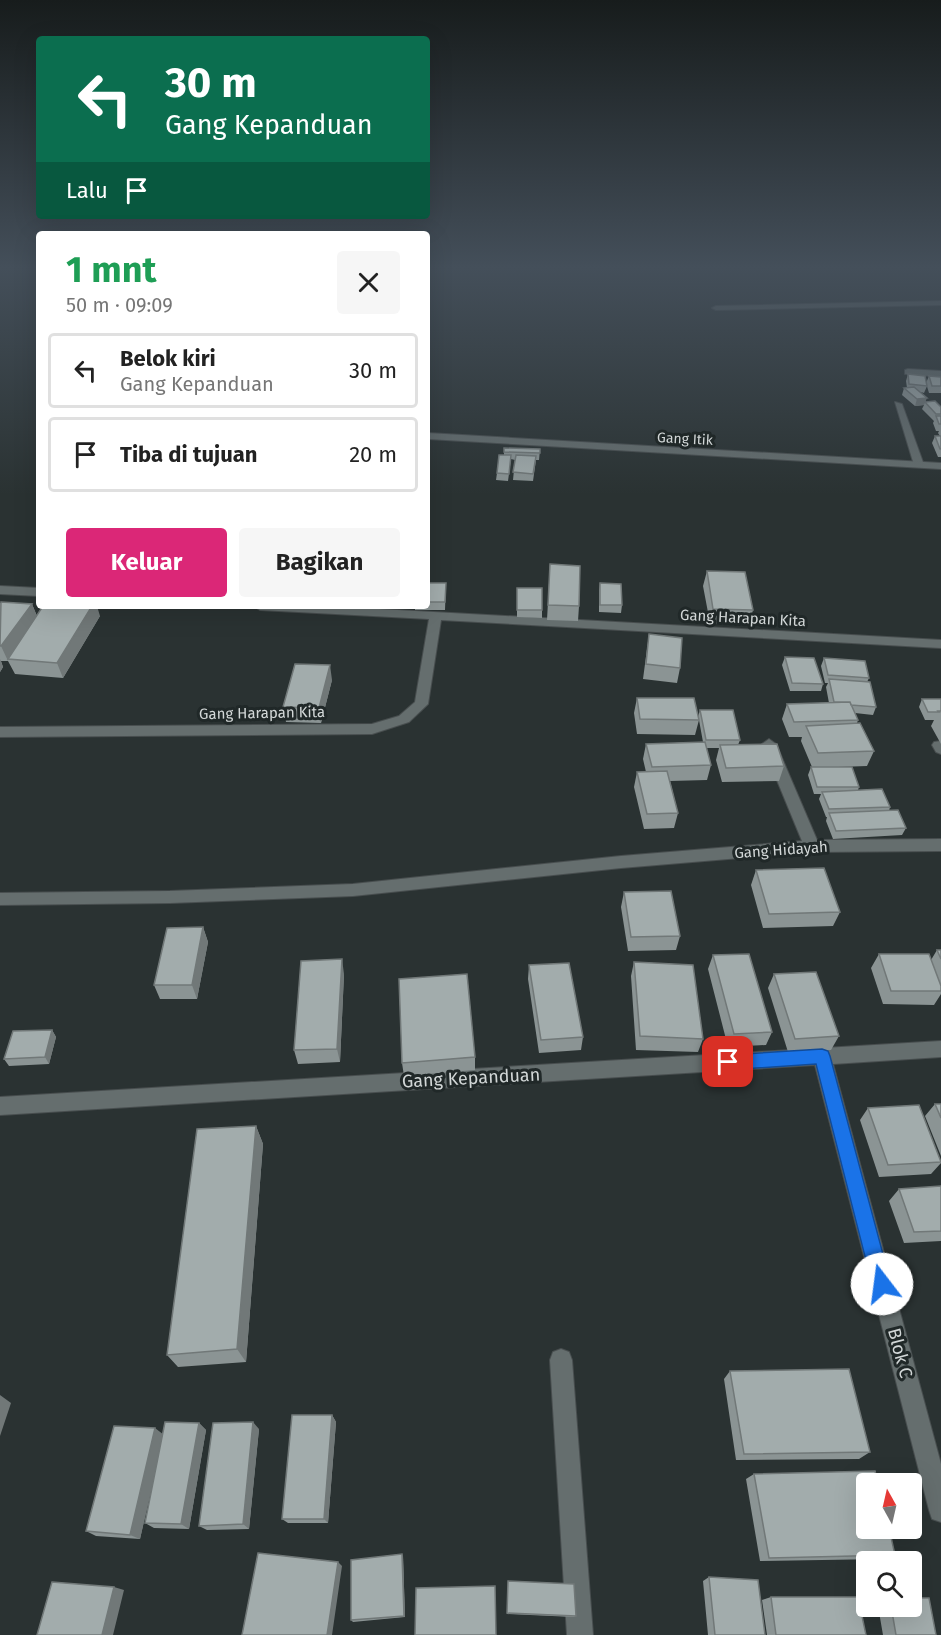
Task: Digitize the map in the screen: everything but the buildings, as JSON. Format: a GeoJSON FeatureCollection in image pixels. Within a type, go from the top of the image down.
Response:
{"type":"FeatureCollection","features":[{"type":"Feature","properties":{"kind":"street"},"geometry":{"type":"LineString","coordinates":[[908,372],[941,374]]}},
{"type":"Feature","properties":{"kind":"street","name":"Gang Itik"},"geometry":{"type":"LineString","coordinates":[[430,436],[941,466]]}},
{"type":"Feature","properties":{"kind":"street"},"geometry":{"type":"LineString","coordinates":[[0,590],[36,592]]}},
{"type":"Feature","properties":{"kind":"street","name":"Gang Harapan Kita"},"geometry":{"type":"LineString","coordinates":[[308,609],[941,644]]}},
{"type":"Feature","properties":{"kind":"street","name":"Gang Harapan Kita"},"geometry":{"type":"LineString","coordinates":[[2,735],[372,729],[404,719],[421,704],[435,617]]}},
{"type":"Feature","properties":{"kind":"street"},"geometry":{"type":"LineString","coordinates":[[769,744],[812,846]]}},
{"type":"Feature","properties":{"kind":"street","name":"Gang Hidayah"},"geometry":{"type":"LineString","coordinates":[[0,898],[114,898],[353,890],[621,862],[812,846],[941,845]]}},
{"type":"Feature","properties":{"kind":"street","name":"Gang Kepanduan"},"geometry":{"type":"LineString","coordinates":[[0,1106],[941,1049]]}},
{"type":"Feature","properties":{"kind":"street","name":"Blok C"},"geometry":{"type":"LineString","coordinates":[[822,1056],[941,1510]]}},
{"type":"Feature","properties":{"kind":"street"},"geometry":{"type":"LineString","coordinates":[[561,1360],[580,1635]]}},
{"type":"Feature","properties":{"kind":"lane"},"geometry":{"type":"LineString","coordinates":[[898,404],[919,465]]}},
{"type":"Feature","properties":{"kind":"route"},"geometry":{"type":"LineString","coordinates":[[728,1062],[822,1056],[882,1284]]}}]}
